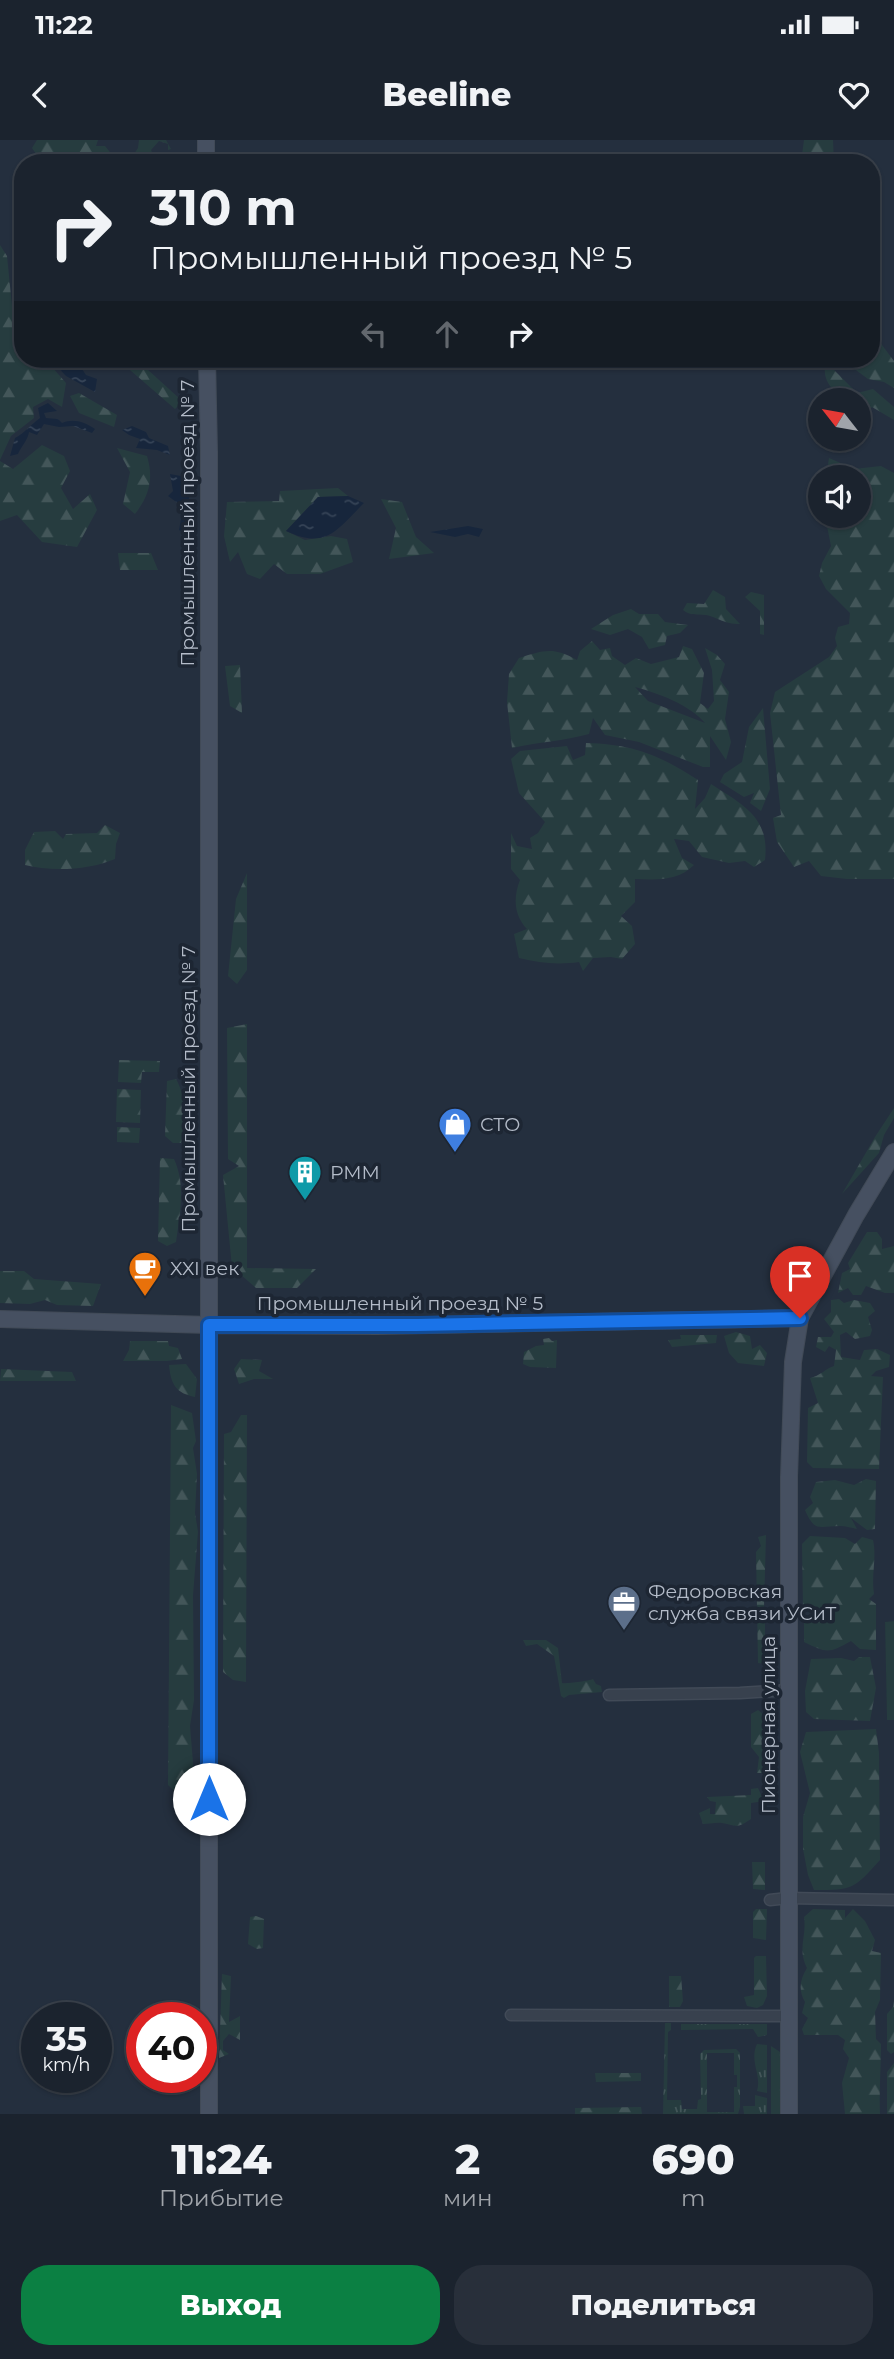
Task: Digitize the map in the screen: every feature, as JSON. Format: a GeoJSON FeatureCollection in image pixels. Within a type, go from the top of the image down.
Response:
{"type":"FeatureCollection","features":[{"type":"Feature","properties":{"kind":"street","name":"Промышленный проезд № 7"},"geometry":{"type":"LineString","coordinates":[[207,368],[209,2114]]}},
{"type":"Feature","properties":{"kind":"street","name":"Пионерная улица"},"geometry":{"type":"LineString","coordinates":[[789,2114],[789,1690],[793,1362],[800,1318],[894,1152]]}},
{"type":"Feature","properties":{"kind":"street","name":"Промышленный проезд № 5"},"geometry":{"type":"LineString","coordinates":[[0,1319],[209,1325],[417,1325],[800,1318]]}},
{"type":"Feature","properties":{"kind":"street"},"geometry":{"type":"LineString","coordinates":[[609,1695],[789,1690]]}},
{"type":"Feature","properties":{"kind":"street"},"geometry":{"type":"LineString","coordinates":[[770,1900],[894,1900]]}},
{"type":"Feature","properties":{"kind":"street"},"geometry":{"type":"LineString","coordinates":[[511,2015],[789,2016]]}},
{"type":"Feature","properties":{"kind":"green space"},"geometry":{"type":"Polygon","coordinates":[[[37,140],[98,140],[96,146],[105,146],[111,154],[36,154],[32,148],[37,140]]]}},
{"type":"Feature","properties":{"kind":"green space"},"geometry":{"type":"Polygon","coordinates":[[[139,140],[166,140],[171,149],[168,150],[168,144],[159,141],[151,150],[153,154],[134,154],[139,140]]]}},
{"type":"Feature","properties":{"kind":"green space"},"geometry":{"type":"Polygon","coordinates":[[[804,140],[833,140],[834,154],[802,154],[804,140]]]}},
{"type":"Feature","properties":{"kind":"green space"},"geometry":{"type":"Polygon","coordinates":[[[0,245],[7,256],[14,310],[14,368],[53,368],[66,383],[62,407],[48,399],[33,407],[34,418],[11,436],[0,460],[0,245]]]}},
{"type":"Feature","properties":{"kind":"green space"},"geometry":{"type":"Polygon","coordinates":[[[880,342],[894,361],[894,388],[884,382],[868,379],[853,368],[880,368],[880,342]]]}},
{"type":"Feature","properties":{"kind":"green space"},"geometry":{"type":"Polygon","coordinates":[[[146,368],[180,399],[180,404],[175,409],[130,370],[146,368]]]}},
{"type":"Feature","properties":{"kind":"green space"},"geometry":{"type":"Polygon","coordinates":[[[825,368],[832,368],[852,388],[832,388],[828,383],[825,368]]]}},
{"type":"Feature","properties":{"kind":"green space"},"geometry":{"type":"Polygon","coordinates":[[[872,389],[894,407],[894,420],[872,407],[872,389]]]}},
{"type":"Feature","properties":{"kind":"green space"},"geometry":{"type":"Polygon","coordinates":[[[79,393],[117,415],[114,427],[79,413],[70,396],[79,393]]]}},
{"type":"Feature","properties":{"kind":"green space"},"geometry":{"type":"Polygon","coordinates":[[[42,445],[64,456],[70,471],[61,488],[73,509],[90,494],[97,510],[77,547],[42,542],[17,515],[0,521],[0,461],[13,469],[42,445]]]}},
{"type":"Feature","properties":{"kind":"green space"},"geometry":{"type":"Polygon","coordinates":[[[117,448],[147,456],[149,487],[135,514],[123,504],[130,472],[117,448]]]}},
{"type":"Feature","properties":{"kind":"green space"},"geometry":{"type":"Polygon","coordinates":[[[829,458],[845,465],[828,465],[829,458]]]}},
{"type":"Feature","properties":{"kind":"green space"},"geometry":{"type":"Polygon","coordinates":[[[881,466],[894,473],[894,879],[821,876],[809,861],[794,867],[777,842],[773,818],[781,815],[770,713],[775,692],[829,657],[837,646],[835,638],[838,627],[849,624],[850,613],[826,589],[819,576],[831,546],[827,528],[871,528],[871,467],[881,466]]]}},
{"type":"Feature","properties":{"kind":"green space"},"geometry":{"type":"Polygon","coordinates":[[[338,488],[348,496],[318,497],[286,531],[305,540],[331,536],[347,539],[353,562],[320,574],[287,574],[274,564],[260,579],[247,574],[238,552],[230,562],[224,536],[227,502],[279,501],[280,491],[338,488]]]}},
{"type":"Feature","properties":{"kind":"green space"},"geometry":{"type":"Polygon","coordinates":[[[381,499],[402,502],[416,537],[434,553],[389,559],[396,528],[381,499]]]}},
{"type":"Feature","properties":{"kind":"green space"},"geometry":{"type":"Polygon","coordinates":[[[118,553],[151,553],[158,570],[120,570],[118,553]]]}},
{"type":"Feature","properties":{"kind":"green space"},"geometry":{"type":"Polygon","coordinates":[[[713,590],[725,597],[726,609],[740,624],[683,610],[687,603],[704,604],[713,590]]]}},
{"type":"Feature","properties":{"kind":"green space"},"geometry":{"type":"Polygon","coordinates":[[[751,592],[764,595],[764,635],[760,634],[760,611],[745,597],[751,592]]]}},
{"type":"Feature","properties":{"kind":"green space"},"geometry":{"type":"Polygon","coordinates":[[[631,609],[639,614],[658,614],[665,622],[688,625],[680,633],[667,636],[665,645],[649,649],[642,637],[628,629],[610,635],[591,629],[613,615],[631,609]]]}},
{"type":"Feature","properties":{"kind":"green space"},"geometry":{"type":"Polygon","coordinates":[[[592,641],[600,650],[610,648],[612,656],[625,665],[636,658],[651,664],[679,657],[683,646],[692,649],[704,673],[700,703],[708,709],[714,701],[712,670],[705,648],[717,655],[725,664],[720,680],[729,692],[725,719],[731,742],[726,760],[710,736],[710,767],[703,767],[639,742],[605,735],[593,718],[589,734],[512,748],[507,702],[509,674],[519,658],[549,651],[577,660],[580,651],[592,641]],[[635,687],[648,701],[705,723],[682,705],[635,687]]]}},
{"type":"Feature","properties":{"kind":"green space"},"geometry":{"type":"Polygon","coordinates":[[[240,665],[242,713],[230,706],[225,666],[240,665]]]}},
{"type":"Feature","properties":{"kind":"green space"},"geometry":{"type":"Polygon","coordinates":[[[763,708],[770,789],[761,811],[750,803],[754,793],[744,797],[720,782],[724,774],[742,762],[749,727],[763,708]]]}},
{"type":"Feature","properties":{"kind":"green space"},"geometry":{"type":"Polygon","coordinates":[[[586,743],[645,752],[684,771],[698,780],[695,809],[705,798],[711,784],[734,799],[759,823],[765,845],[765,860],[754,867],[745,861],[729,863],[702,857],[689,841],[674,839],[682,858],[694,865],[674,877],[635,879],[635,902],[621,916],[632,926],[635,944],[622,959],[593,958],[583,971],[579,962],[549,963],[519,958],[514,934],[527,929],[519,918],[516,906],[520,880],[511,869],[511,833],[517,846],[532,849],[530,838],[538,833],[545,822],[519,793],[511,759],[520,751],[567,746],[573,760],[585,755],[586,743]]]}},
{"type":"Feature","properties":{"kind":"green space"},"geometry":{"type":"Polygon","coordinates":[[[105,825],[120,833],[115,859],[94,866],[70,869],[25,865],[25,850],[34,832],[55,831],[63,839],[66,834],[97,833],[105,825]]]}},
{"type":"Feature","properties":{"kind":"green space"},"geometry":{"type":"Polygon","coordinates":[[[247,873],[247,970],[237,984],[228,976],[236,899],[247,873]]]}},
{"type":"Feature","properties":{"kind":"green space"},"geometry":{"type":"Polygon","coordinates":[[[247,1024],[247,1268],[316,1269],[297,1288],[256,1288],[232,1267],[223,1175],[239,1166],[228,1159],[227,1028],[247,1024]]]}},
{"type":"Feature","properties":{"kind":"green space"},"geometry":{"type":"Polygon","coordinates":[[[119,1060],[160,1061],[159,1072],[142,1072],[141,1083],[118,1082],[119,1060]]]}},
{"type":"Feature","properties":{"kind":"green space"},"geometry":{"type":"Polygon","coordinates":[[[176,1079],[186,1111],[181,1143],[173,1143],[165,1136],[167,1081],[176,1079]]]}},
{"type":"Feature","properties":{"kind":"green space"},"geometry":{"type":"Polygon","coordinates":[[[117,1089],[141,1090],[140,1123],[116,1122],[117,1089]]]}},
{"type":"Feature","properties":{"kind":"green space"},"geometry":{"type":"Polygon","coordinates":[[[894,1108],[894,1118],[884,1135],[879,1153],[842,1194],[875,1137],[894,1108]]]}},
{"type":"Feature","properties":{"kind":"green space"},"geometry":{"type":"Polygon","coordinates":[[[117,1127],[140,1128],[139,1143],[117,1142],[117,1127]]]}},
{"type":"Feature","properties":{"kind":"green space"},"geometry":{"type":"Polygon","coordinates":[[[160,1158],[174,1159],[181,1189],[176,1242],[167,1246],[158,1241],[160,1158]]]}},
{"type":"Feature","properties":{"kind":"green space"},"geometry":{"type":"Polygon","coordinates":[[[867,1232],[877,1232],[882,1239],[882,1249],[894,1246],[894,1293],[885,1293],[866,1286],[861,1295],[853,1295],[848,1288],[838,1293],[842,1273],[850,1269],[848,1263],[867,1232]]]}},
{"type":"Feature","properties":{"kind":"green space"},"geometry":{"type":"Polygon","coordinates":[[[0,1271],[24,1271],[34,1279],[101,1284],[93,1306],[57,1305],[45,1300],[30,1304],[0,1303],[0,1271]]]}},
{"type":"Feature","properties":{"kind":"green space"},"geometry":{"type":"Polygon","coordinates":[[[839,1299],[844,1303],[854,1300],[870,1303],[875,1311],[868,1317],[872,1330],[870,1336],[855,1339],[846,1332],[840,1335],[841,1357],[860,1360],[864,1350],[877,1349],[890,1355],[889,1367],[876,1371],[871,1376],[883,1377],[879,1469],[813,1468],[807,1462],[808,1408],[818,1403],[810,1378],[834,1366],[836,1350],[829,1346],[825,1352],[816,1347],[818,1337],[831,1337],[834,1332],[824,1319],[831,1312],[831,1300],[839,1299]]]}},
{"type":"Feature","properties":{"kind":"green space"},"geometry":{"type":"Polygon","coordinates":[[[736,1332],[750,1336],[752,1349],[760,1345],[767,1353],[764,1366],[738,1363],[729,1353],[724,1336],[736,1332]]]}},
{"type":"Feature","properties":{"kind":"green space"},"geometry":{"type":"Polygon","coordinates":[[[680,1335],[717,1335],[716,1343],[672,1347],[668,1340],[681,1339],[680,1335]]]}},
{"type":"Feature","properties":{"kind":"green space"},"geometry":{"type":"Polygon","coordinates":[[[549,1338],[552,1341],[557,1340],[556,1368],[530,1367],[523,1364],[524,1352],[544,1345],[543,1339],[549,1338]]]}},
{"type":"Feature","properties":{"kind":"green space"},"geometry":{"type":"Polygon","coordinates":[[[130,1341],[168,1341],[169,1346],[178,1348],[182,1359],[123,1361],[130,1341]]]}},
{"type":"Feature","properties":{"kind":"green space"},"geometry":{"type":"Polygon","coordinates":[[[241,1359],[262,1360],[259,1371],[273,1379],[254,1379],[239,1384],[234,1369],[241,1359]]]}},
{"type":"Feature","properties":{"kind":"green space"},"geometry":{"type":"Polygon","coordinates":[[[186,1364],[197,1379],[195,1397],[179,1390],[171,1378],[169,1365],[186,1364]]]}},
{"type":"Feature","properties":{"kind":"green space"},"geometry":{"type":"Polygon","coordinates":[[[1,1369],[72,1372],[76,1381],[0,1381],[1,1369]]]}},
{"type":"Feature","properties":{"kind":"green space"},"geometry":{"type":"Polygon","coordinates":[[[171,1405],[192,1413],[196,1441],[193,1448],[197,1474],[195,1513],[198,1532],[193,1595],[194,1700],[190,1726],[195,1787],[191,1799],[185,1801],[168,1785],[171,1405]]]}},
{"type":"Feature","properties":{"kind":"green space"},"geometry":{"type":"Polygon","coordinates":[[[241,1415],[247,1415],[246,1682],[233,1680],[223,1672],[224,1434],[231,1432],[241,1415]]]}},
{"type":"Feature","properties":{"kind":"green space"},"geometry":{"type":"Polygon","coordinates":[[[866,1479],[876,1481],[875,1529],[867,1530],[851,1518],[857,1529],[842,1526],[818,1527],[812,1522],[805,1510],[813,1503],[810,1497],[816,1482],[835,1480],[854,1485],[866,1479]]]}},
{"type":"Feature","properties":{"kind":"green space"},"geometry":{"type":"Polygon","coordinates":[[[766,1535],[764,1607],[760,1613],[765,1621],[765,1664],[758,1663],[756,1552],[761,1546],[758,1537],[766,1535]]]}},
{"type":"Feature","properties":{"kind":"green space"},"geometry":{"type":"Polygon","coordinates":[[[810,1536],[845,1538],[855,1544],[862,1537],[873,1540],[874,1594],[869,1599],[876,1604],[876,1650],[860,1649],[851,1641],[828,1651],[804,1642],[804,1623],[817,1617],[803,1609],[802,1544],[810,1536]]]}},
{"type":"Feature","properties":{"kind":"green space"},"geometry":{"type":"Polygon","coordinates":[[[894,1621],[894,1720],[887,1720],[885,1622],[894,1621]]]}},
{"type":"Feature","properties":{"kind":"green space"},"geometry":{"type":"Polygon","coordinates":[[[523,1640],[546,1640],[558,1648],[562,1683],[593,1679],[601,1686],[602,1692],[569,1695],[564,1698],[561,1696],[554,1656],[537,1644],[526,1646],[523,1640]]]}},
{"type":"Feature","properties":{"kind":"green space"},"geometry":{"type":"Polygon","coordinates":[[[859,1657],[870,1657],[876,1688],[870,1721],[814,1719],[806,1712],[805,1691],[811,1659],[841,1658],[854,1661],[859,1657]]]}},
{"type":"Feature","properties":{"kind":"green space"},"geometry":{"type":"Polygon","coordinates":[[[758,1710],[764,1715],[763,1773],[757,1773],[759,1757],[751,1747],[751,1714],[758,1710]]]}},
{"type":"Feature","properties":{"kind":"green space"},"geometry":{"type":"Polygon","coordinates":[[[876,1729],[879,1753],[880,1860],[852,1886],[814,1890],[803,1849],[803,1817],[810,1793],[800,1752],[806,1732],[876,1729]]]}},
{"type":"Feature","properties":{"kind":"green space"},"geometry":{"type":"Polygon","coordinates":[[[758,1788],[764,1801],[751,1803],[751,1819],[737,1826],[703,1824],[699,1813],[710,1808],[710,1814],[715,1814],[716,1802],[707,1797],[751,1795],[751,1789],[758,1788]]]}},
{"type":"Feature","properties":{"kind":"green space"},"geometry":{"type":"Polygon","coordinates":[[[752,1862],[765,1862],[765,1890],[753,1889],[752,1862]]]}},
{"type":"Feature","properties":{"kind":"green space"},"geometry":{"type":"Polygon","coordinates":[[[756,1909],[767,1909],[766,1940],[753,1938],[753,1912],[756,1909]]]}},
{"type":"Feature","properties":{"kind":"green space"},"geometry":{"type":"Polygon","coordinates":[[[813,1909],[845,1910],[845,1918],[853,1909],[865,1921],[875,1940],[872,1951],[881,1953],[880,2000],[875,2012],[876,2039],[881,2044],[880,2114],[845,2114],[842,2083],[849,2058],[843,2049],[845,2040],[838,2035],[804,2035],[802,2029],[808,2018],[802,2013],[805,2002],[801,1989],[801,1980],[807,1968],[802,1948],[804,1917],[813,1909]]]}},
{"type":"Feature","properties":{"kind":"green space"},"geometry":{"type":"Polygon","coordinates":[[[250,1917],[264,1919],[263,1948],[257,1949],[248,1944],[250,1917]]]}},
{"type":"Feature","properties":{"kind":"green space"},"geometry":{"type":"Polygon","coordinates":[[[756,1956],[766,1956],[767,1996],[763,2005],[757,2008],[747,2006],[744,1997],[754,1995],[756,1956]]]}},
{"type":"Feature","properties":{"kind":"green space"},"geometry":{"type":"Polygon","coordinates":[[[222,1974],[231,1976],[229,2022],[240,2016],[240,2040],[229,2034],[223,2041],[223,2050],[229,2054],[219,2058],[222,1974]]]}},
{"type":"Feature","properties":{"kind":"green space"},"geometry":{"type":"Polygon","coordinates":[[[669,1976],[681,1976],[683,2001],[680,2007],[669,2007],[669,1976]]]}},
{"type":"Feature","properties":{"kind":"green space"},"geometry":{"type":"Polygon","coordinates":[[[894,2001],[894,2052],[891,2054],[887,2050],[887,2014],[894,2001]]]}},
{"type":"Feature","properties":{"kind":"green space"},"geometry":{"type":"Polygon","coordinates":[[[665,2023],[671,2023],[671,2030],[668,2032],[667,2100],[681,2100],[682,2109],[697,2109],[698,2100],[701,2099],[700,2054],[704,2050],[736,2049],[740,2053],[738,2114],[663,2114],[665,2023]],[[707,2053],[707,2112],[734,2112],[737,2075],[734,2075],[734,2053],[707,2053]]]}},
{"type":"Feature","properties":{"kind":"green space"},"geometry":{"type":"Polygon","coordinates":[[[681,2024],[767,2024],[767,2035],[758,2037],[753,2029],[681,2030],[681,2024]]]}},
{"type":"Feature","properties":{"kind":"green space"},"geometry":{"type":"Polygon","coordinates":[[[757,2044],[767,2045],[767,2093],[757,2091],[754,2056],[757,2044]]]}},
{"type":"Feature","properties":{"kind":"green space"},"geometry":{"type":"Polygon","coordinates":[[[771,2046],[780,2052],[780,2114],[771,2114],[771,2046]]]}},
{"type":"Feature","properties":{"kind":"green space"},"geometry":{"type":"Polygon","coordinates":[[[894,2063],[894,2114],[887,2114],[887,2072],[894,2063]]]}},
{"type":"Feature","properties":{"kind":"green space"},"geometry":{"type":"Polygon","coordinates":[[[595,2073],[641,2073],[641,2081],[596,2082],[595,2073]]]}},
{"type":"Feature","properties":{"kind":"green space"},"geometry":{"type":"Polygon","coordinates":[[[755,2095],[767,2098],[767,2114],[744,2114],[743,2106],[755,2106],[755,2095]]]}},
{"type":"Feature","properties":{"kind":"green space"},"geometry":{"type":"Polygon","coordinates":[[[641,2107],[642,2114],[575,2114],[575,2108],[641,2107]]]}},
{"type":"Feature","properties":{"kind":"water"},"geometry":{"type":"Polygon","coordinates":[[[58,368],[81,368],[86,375],[97,379],[95,392],[66,376],[58,368]]]}},
{"type":"Feature","properties":{"kind":"water"},"geometry":{"type":"Polygon","coordinates":[[[48,403],[57,411],[44,413],[46,418],[58,419],[62,423],[79,422],[95,429],[92,433],[73,426],[44,424],[37,435],[29,432],[18,454],[10,456],[15,438],[40,418],[38,408],[48,403]]]}},
{"type":"Feature","properties":{"kind":"water"},"geometry":{"type":"Polygon","coordinates":[[[132,426],[146,432],[149,438],[168,446],[170,455],[157,450],[136,448],[140,439],[122,430],[132,426]]]}},
{"type":"Feature","properties":{"kind":"water"},"geometry":{"type":"Polygon","coordinates":[[[170,474],[181,476],[190,491],[184,533],[179,530],[183,507],[168,496],[173,491],[170,474]]]}},
{"type":"Feature","properties":{"kind":"water"},"geometry":{"type":"Polygon","coordinates":[[[348,496],[364,503],[330,534],[311,538],[286,531],[318,497],[348,496]]]}},
{"type":"Feature","properties":{"kind":"water"},"geometry":{"type":"Polygon","coordinates":[[[468,526],[483,529],[479,537],[468,534],[455,537],[430,532],[468,526]]]}},
{"type":"Feature","properties":{"kind":"place","name":"СТО"},"geometry":{"type":"Point","coordinates":[455,1154]}},
{"type":"Feature","properties":{"kind":"place","name":"РММ"},"geometry":{"type":"Point","coordinates":[305,1202]}},
{"type":"Feature","properties":{"kind":"place","name":"XXI век"},"geometry":{"type":"Point","coordinates":[145,1298]}},
{"type":"Feature","properties":{"kind":"place","name":"Федоровская служба связи УСиТ"},"geometry":{"type":"Point","coordinates":[624,1632]}},
{"type":"Feature","properties":{"kind":"route"},"geometry":{"type":"LineString","coordinates":[[209,1799],[209,1325],[417,1325],[800,1318]]}}]}
